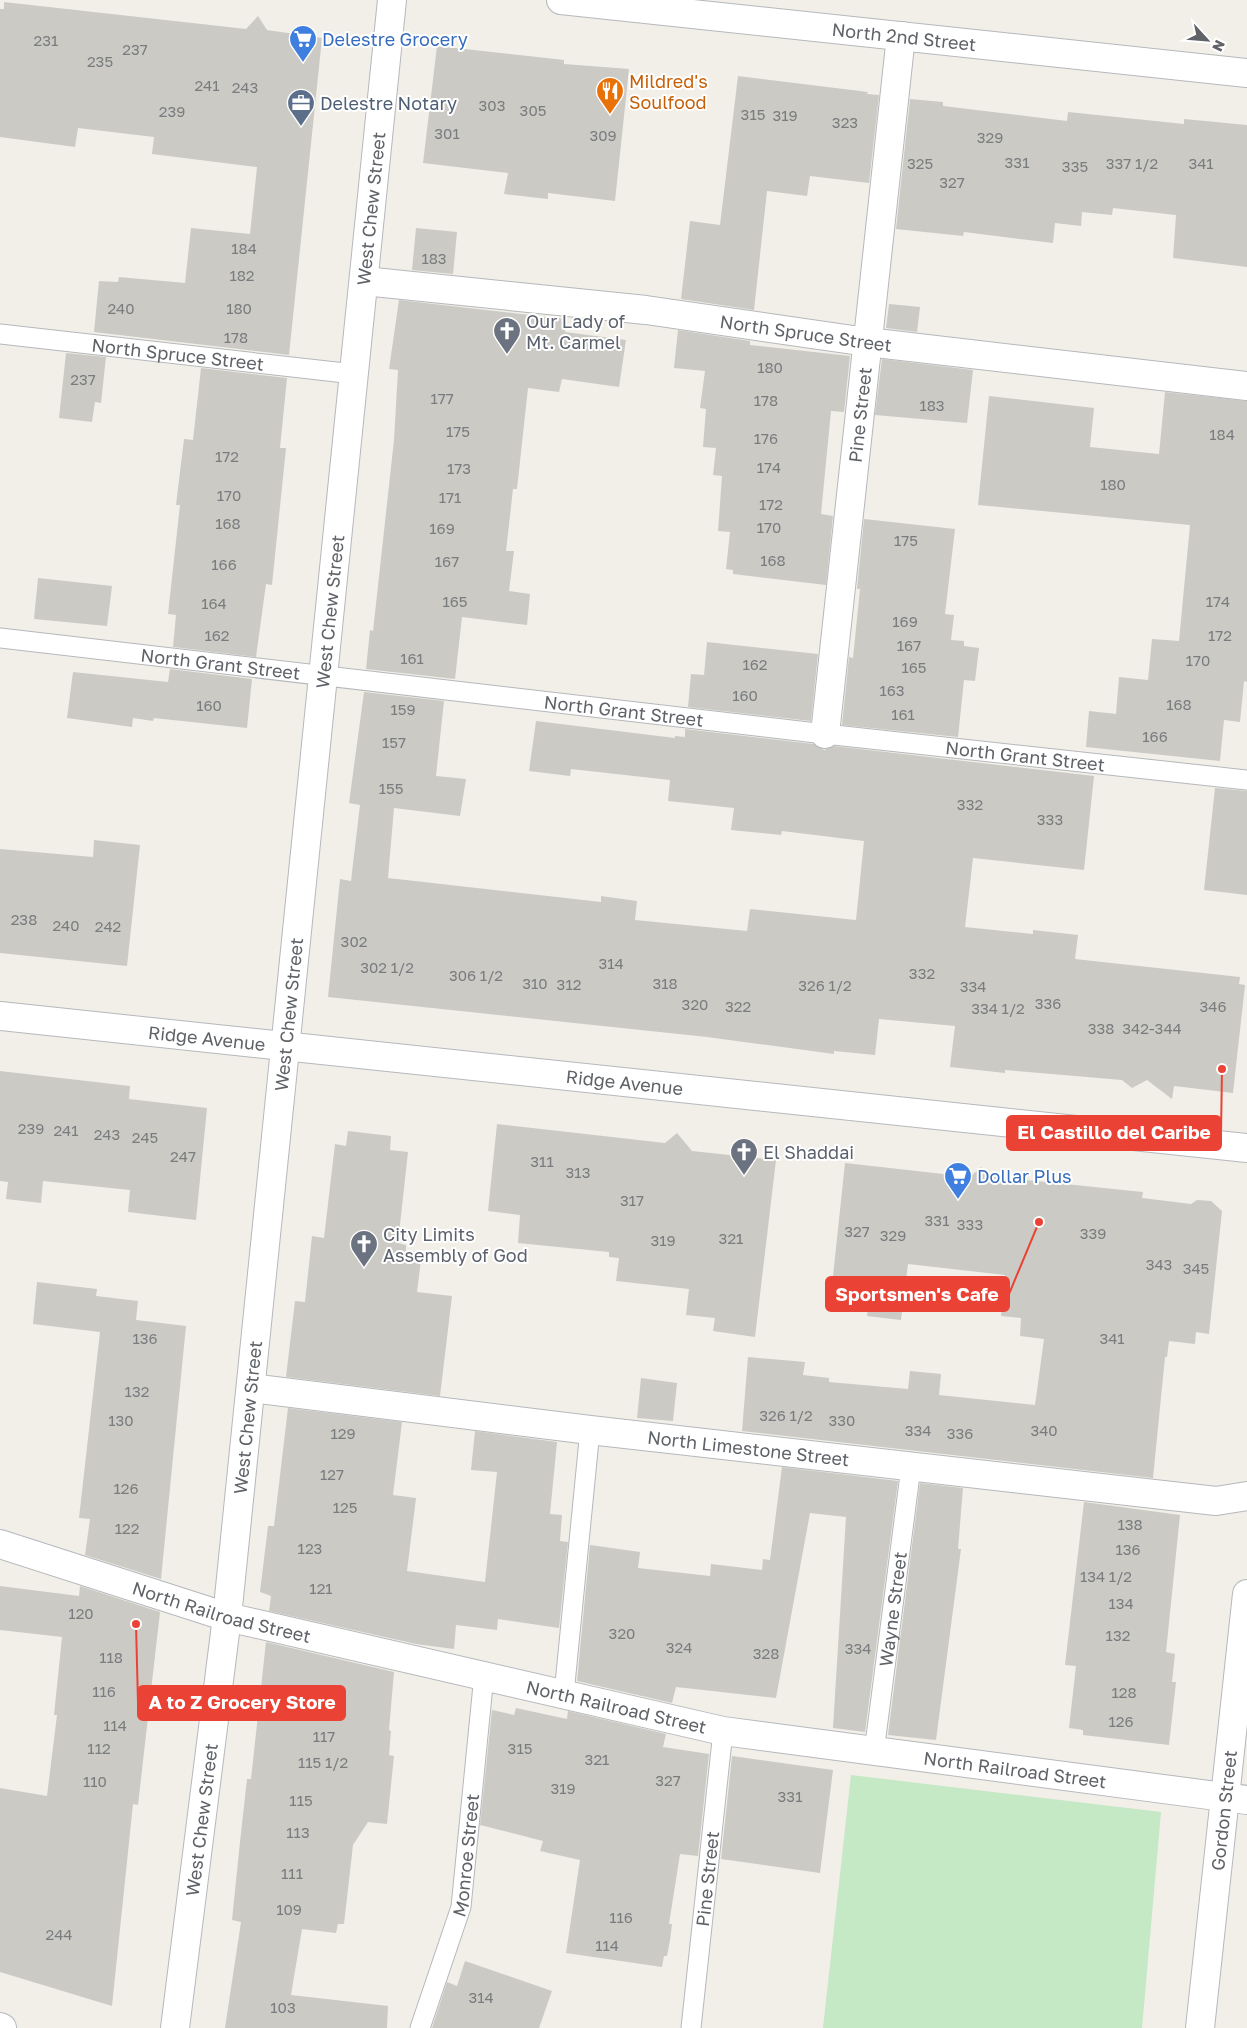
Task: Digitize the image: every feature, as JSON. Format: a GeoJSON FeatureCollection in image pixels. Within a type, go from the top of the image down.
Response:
{"type":"FeatureCollection","features":[{"type":"Feature","properties":{"kind":"street","name":"West Chew Street"},"geometry":{"type":"LineString","coordinates":[[175,2028],[227,1617],[392,0]]}},
{"type":"Feature","properties":{"kind":"street","name":"North 2nd Street"},"geometry":{"type":"LineString","coordinates":[[561,0],[1247,73]]}},
{"type":"Feature","properties":{"kind":"street","name":"Pine Street"},"geometry":{"type":"LineString","coordinates":[[825,734],[901,36]]}},
{"type":"Feature","properties":{"kind":"street","name":"North Spruce Street"},"geometry":{"type":"LineString","coordinates":[[364,281],[646,310],[867,342],[1247,386]]}},
{"type":"Feature","properties":{"kind":"street","name":"Ridge Avenue"},"geometry":{"type":"LineString","coordinates":[[0,1016],[1247,1148]]}},
{"type":"Feature","properties":{"kind":"street","name":"North Limestone Street"},"geometry":{"type":"LineString","coordinates":[[251,1388],[590,1430],[1216,1501],[1247,1496]]}},
{"type":"Feature","properties":{"kind":"street","name":"North Railroad Street"},"geometry":{"type":"LineString","coordinates":[[0,1544],[227,1617],[723,1731],[1235,1799]]}},
{"type":"Feature","properties":{"kind":"street","name":"Gordon Street"},"geometry":{"type":"LineString","coordinates":[[1200,2028],[1235,1799],[1247,1594]]}},
{"type":"Feature","properties":{"kind":"lane","name":"North Spruce Street"},"geometry":{"type":"LineString","coordinates":[[0,334],[354,374]]}},
{"type":"Feature","properties":{"kind":"lane","name":"North Grant Street"},"geometry":{"type":"LineString","coordinates":[[0,638],[324,674],[825,734],[1247,780]]}},
{"type":"Feature","properties":{"kind":"lane"},"geometry":{"type":"LineString","coordinates":[[564,1694],[590,1430]]}},
{"type":"Feature","properties":{"kind":"lane","name":"Wayne Street"},"geometry":{"type":"LineString","coordinates":[[874,1752],[911,1467]]}},
{"type":"Feature","properties":{"kind":"lane","name":"Monroe Street"},"geometry":{"type":"LineString","coordinates":[[420,2028],[461,1907],[484,1675]]}},
{"type":"Feature","properties":{"kind":"lane","name":"Pine Street"},"geometry":{"type":"LineString","coordinates":[[691,2028],[723,1731]]}},
{"type":"Feature","properties":{"kind":"green space"},"geometry":{"type":"Polygon","coordinates":[[[851,1775],[1161,1812],[1142,2028],[823,2028],[851,1775]]]}},
{"type":"Feature","properties":{"kind":"building"},"geometry":{"type":"Polygon","coordinates":[[[4,2],[246,29],[258,16],[267,30],[322,38],[289,355],[94,332],[99,281],[118,282],[119,277],[185,283],[191,228],[250,234],[257,167],[152,154],[154,137],[78,128],[75,147],[0,137],[0,9],[4,9],[4,2]]]}},
{"type":"Feature","properties":{"kind":"building"},"geometry":{"type":"Polygon","coordinates":[[[437,46],[564,60],[564,64],[629,69],[615,201],[548,193],[548,199],[504,194],[508,173],[423,163],[437,46]]]}},
{"type":"Feature","properties":{"kind":"building"},"geometry":{"type":"Polygon","coordinates":[[[738,76],[868,92],[867,94],[879,95],[869,183],[810,176],[807,196],[767,191],[754,310],[681,299],[690,221],[720,225],[738,76]]]}},
{"type":"Feature","properties":{"kind":"building"},"geometry":{"type":"Polygon","coordinates":[[[910,99],[943,102],[943,106],[1067,121],[1068,112],[1184,124],[1184,119],[1247,125],[1247,267],[1173,258],[1176,215],[1113,208],[1112,215],[1082,212],[1081,226],[1055,223],[1053,243],[964,232],[963,236],[896,229],[910,99]]]}},
{"type":"Feature","properties":{"kind":"building"},"geometry":{"type":"Polygon","coordinates":[[[416,228],[457,232],[453,274],[412,270],[416,228]]]}},
{"type":"Feature","properties":{"kind":"building"},"geometry":{"type":"Polygon","coordinates":[[[399,300],[566,319],[565,332],[626,340],[619,387],[562,379],[559,392],[528,388],[517,489],[513,489],[506,551],[514,551],[509,591],[530,594],[527,625],[462,617],[455,679],[366,669],[370,630],[373,631],[394,440],[398,370],[389,369],[399,300]]]}},
{"type":"Feature","properties":{"kind":"building"},"geometry":{"type":"Polygon","coordinates":[[[889,304],[920,307],[917,332],[886,328],[889,304]]]}},
{"type":"Feature","properties":{"kind":"building"},"geometry":{"type":"Polygon","coordinates":[[[678,330],[750,341],[750,345],[850,356],[844,412],[831,411],[821,514],[833,516],[826,585],[733,574],[733,570],[726,569],[730,532],[718,531],[722,476],[713,475],[716,448],[703,447],[706,409],[700,408],[705,371],[674,368],[678,330]]]}},
{"type":"Feature","properties":{"kind":"building"},"geometry":{"type":"Polygon","coordinates":[[[66,353],[106,357],[101,403],[95,402],[92,422],[59,418],[66,353]]]}},
{"type":"Feature","properties":{"kind":"building"},"geometry":{"type":"Polygon","coordinates":[[[882,359],[973,370],[967,423],[875,415],[882,359]]]}},
{"type":"Feature","properties":{"kind":"building"},"geometry":{"type":"Polygon","coordinates":[[[201,368],[287,378],[280,448],[286,448],[272,585],[266,584],[256,657],[173,647],[176,615],[168,614],[180,505],[176,505],[184,439],[193,440],[201,368]]]}},
{"type":"Feature","properties":{"kind":"building"},"geometry":{"type":"Polygon","coordinates":[[[1165,392],[1247,401],[1247,682],[1244,681],[1240,722],[1224,720],[1220,761],[1086,747],[1089,711],[1116,714],[1119,677],[1148,680],[1152,639],[1179,641],[1190,525],[978,505],[989,396],[1094,408],[1090,447],[1159,454],[1165,392]]]}},
{"type":"Feature","properties":{"kind":"building"},"geometry":{"type":"Polygon","coordinates":[[[864,519],[955,529],[945,614],[954,615],[951,640],[964,641],[964,646],[979,648],[975,681],[964,680],[958,737],[842,725],[849,657],[853,658],[860,589],[857,589],[864,519]]]}},
{"type":"Feature","properties":{"kind":"building"},"geometry":{"type":"Polygon","coordinates":[[[38,578],[112,586],[107,626],[34,619],[38,578]]]}},
{"type":"Feature","properties":{"kind":"building"},"geometry":{"type":"Polygon","coordinates":[[[707,642],[818,654],[811,721],[688,707],[691,674],[704,675],[707,642]]]}},
{"type":"Feature","properties":{"kind":"building"},"geometry":{"type":"Polygon","coordinates":[[[170,669],[252,679],[247,728],[154,718],[153,721],[133,718],[132,727],[67,718],[73,672],[168,682],[170,669]]]}},
{"type":"Feature","properties":{"kind":"building"},"geometry":{"type":"Polygon","coordinates":[[[364,692],[444,701],[436,776],[466,779],[460,816],[394,808],[388,878],[601,902],[601,896],[637,901],[635,920],[747,931],[750,909],[856,920],[864,841],[782,831],[781,835],[731,830],[734,808],[668,801],[670,780],[571,769],[570,776],[529,771],[536,721],[675,738],[675,736],[685,737],[685,729],[814,744],[824,750],[834,746],[1094,776],[1084,870],[973,858],[965,927],[1033,934],[1033,930],[1078,935],[1075,959],[1240,977],[1239,984],[1245,985],[1233,1093],[1174,1086],[1172,1099],[1147,1080],[1132,1088],[1122,1080],[1005,1070],[1005,1073],[950,1067],[955,1026],[879,1019],[875,1055],[834,1051],[834,1054],[707,1037],[328,997],[340,879],[351,881],[360,805],[349,803],[364,692]]]}},
{"type":"Feature","properties":{"kind":"building"},"geometry":{"type":"Polygon","coordinates":[[[1215,788],[1247,791],[1247,895],[1204,890],[1215,788]]]}},
{"type":"Feature","properties":{"kind":"building"},"geometry":{"type":"Polygon","coordinates":[[[94,840],[140,845],[127,966],[0,953],[0,849],[93,857],[94,840]]]}},
{"type":"Feature","properties":{"kind":"building"},"geometry":{"type":"Polygon","coordinates":[[[0,1071],[130,1086],[129,1099],[207,1108],[196,1220],[128,1212],[130,1190],[43,1181],[41,1203],[6,1199],[8,1182],[0,1181],[0,1071]]]}},
{"type":"Feature","properties":{"kind":"building"},"geometry":{"type":"Polygon","coordinates":[[[497,1124],[665,1143],[677,1133],[692,1151],[776,1160],[755,1337],[713,1331],[715,1318],[686,1315],[689,1289],[616,1281],[619,1258],[609,1257],[609,1252],[518,1243],[520,1215],[488,1211],[497,1124]]]}},
{"type":"Feature","properties":{"kind":"building","name":"City Limits Assembly of God"},"geometry":{"type":"Polygon","coordinates":[[[348,1131],[391,1136],[390,1150],[408,1152],[398,1243],[406,1245],[406,1251],[422,1252],[417,1292],[452,1296],[440,1396],[286,1377],[295,1301],[305,1302],[312,1236],[324,1238],[335,1144],[346,1146],[348,1131]]]}},
{"type":"Feature","properties":{"kind":"building"},"geometry":{"type":"Polygon","coordinates":[[[845,1163],[970,1177],[981,1167],[987,1176],[1143,1192],[1142,1198],[1191,1204],[1197,1200],[1211,1201],[1222,1211],[1209,1334],[1196,1332],[1195,1344],[1169,1341],[1167,1357],[1165,1357],[1153,1478],[742,1431],[748,1357],[805,1362],[803,1375],[829,1378],[829,1382],[908,1389],[910,1371],[941,1374],[939,1395],[1035,1405],[1044,1339],[1020,1336],[1021,1318],[1001,1316],[1005,1275],[908,1264],[901,1320],[867,1316],[869,1299],[831,1295],[845,1163]]]}},
{"type":"Feature","properties":{"kind":"building"},"geometry":{"type":"Polygon","coordinates":[[[37,1282],[97,1289],[96,1296],[138,1301],[136,1320],[186,1326],[161,1579],[85,1555],[90,1519],[79,1518],[100,1332],[33,1324],[37,1282]]]}},
{"type":"Feature","properties":{"kind":"building"},"geometry":{"type":"Polygon","coordinates":[[[641,1378],[677,1383],[673,1421],[637,1418],[641,1378]]]}},
{"type":"Feature","properties":{"kind":"building"},"geometry":{"type":"Polygon","coordinates":[[[288,1408],[402,1422],[393,1495],[416,1498],[407,1571],[485,1582],[497,1472],[471,1470],[475,1431],[557,1442],[550,1514],[562,1515],[560,1541],[568,1542],[559,1628],[498,1619],[497,1630],[456,1625],[454,1649],[416,1644],[269,1611],[271,1596],[260,1592],[268,1526],[274,1526],[288,1408]]]}},
{"type":"Feature","properties":{"kind":"building"},"geometry":{"type":"Polygon","coordinates":[[[782,1467],[898,1481],[865,1732],[833,1728],[846,1517],[810,1513],[776,1698],[676,1687],[672,1703],[577,1681],[590,1545],[640,1552],[638,1568],[710,1576],[711,1564],[762,1570],[763,1559],[770,1560],[782,1467]]]}},
{"type":"Feature","properties":{"kind":"building"},"geometry":{"type":"Polygon","coordinates":[[[920,1483],[963,1488],[958,1549],[961,1549],[936,1740],[888,1735],[920,1483]]]}},
{"type":"Feature","properties":{"kind":"building"},"geometry":{"type":"Polygon","coordinates":[[[1084,1502],[1180,1515],[1166,1652],[1175,1654],[1172,1682],[1176,1682],[1169,1745],[1083,1735],[1083,1730],[1069,1728],[1076,1666],[1065,1665],[1084,1502]]]}},
{"type":"Feature","properties":{"kind":"building"},"geometry":{"type":"Polygon","coordinates":[[[0,1586],[79,1596],[80,1586],[160,1612],[138,1805],[133,1804],[112,2006],[0,1972],[0,1788],[47,1796],[57,1715],[54,1715],[62,1637],[0,1630],[0,1586]]]}},
{"type":"Feature","properties":{"kind":"building"},"geometry":{"type":"Polygon","coordinates":[[[266,1642],[394,1672],[389,1730],[391,1731],[389,1755],[394,1756],[387,1824],[368,1822],[353,1845],[344,1924],[338,1924],[336,1933],[302,1929],[291,1995],[388,2006],[387,2028],[225,2028],[241,1922],[232,1920],[240,1842],[247,1779],[251,1779],[266,1642]]]}},
{"type":"Feature","properties":{"kind":"building"},"geometry":{"type":"Polygon","coordinates":[[[516,1708],[567,1719],[568,1711],[666,1734],[663,1747],[709,1754],[698,1856],[680,1854],[669,1924],[672,1924],[670,1940],[667,1956],[664,1956],[662,1967],[566,1953],[580,1860],[540,1851],[543,1841],[480,1825],[492,1710],[514,1715],[516,1708]]]}},
{"type":"Feature","properties":{"kind":"building"},"geometry":{"type":"Polygon","coordinates":[[[732,1756],[833,1770],[820,1873],[721,1859],[732,1756]]]}},
{"type":"Feature","properties":{"kind":"building"},"geometry":{"type":"Polygon","coordinates":[[[465,1961],[552,1991],[539,2028],[432,2028],[447,1982],[457,1986],[465,1961]]]}},
{"type":"Feature","properties":{"kind":"place","name":"Delestre Grocery"},"geometry":{"type":"Point","coordinates":[303,63]}},
{"type":"Feature","properties":{"kind":"place","name":"Mildred's Soulfood"},"geometry":{"type":"Point","coordinates":[610,115]}},
{"type":"Feature","properties":{"kind":"place","name":"Delestre Notary"},"geometry":{"type":"Point","coordinates":[301,127]}},
{"type":"Feature","properties":{"kind":"place","name":"Our Lady of Mt. Carmel"},"geometry":{"type":"Point","coordinates":[507,355]}},
{"type":"Feature","properties":{"kind":"place","name":"El Castillo del Caribe"},"geometry":{"type":"Point","coordinates":[1222,1069]}},
{"type":"Feature","properties":{"kind":"place","name":"El Shaddai"},"geometry":{"type":"Point","coordinates":[744,1176]}},
{"type":"Feature","properties":{"kind":"place","name":"Dollar Plus"},"geometry":{"type":"Point","coordinates":[958,1200]}},
{"type":"Feature","properties":{"kind":"place","name":"Sportsmen's Cafe"},"geometry":{"type":"Point","coordinates":[1039,1222]}},
{"type":"Feature","properties":{"kind":"place","name":"City Limits Assembly of God"},"geometry":{"type":"Point","coordinates":[364,1268]}},
{"type":"Feature","properties":{"kind":"place","name":"A to Z Grocery Store"},"geometry":{"type":"Point","coordinates":[136,1624]}}]}
